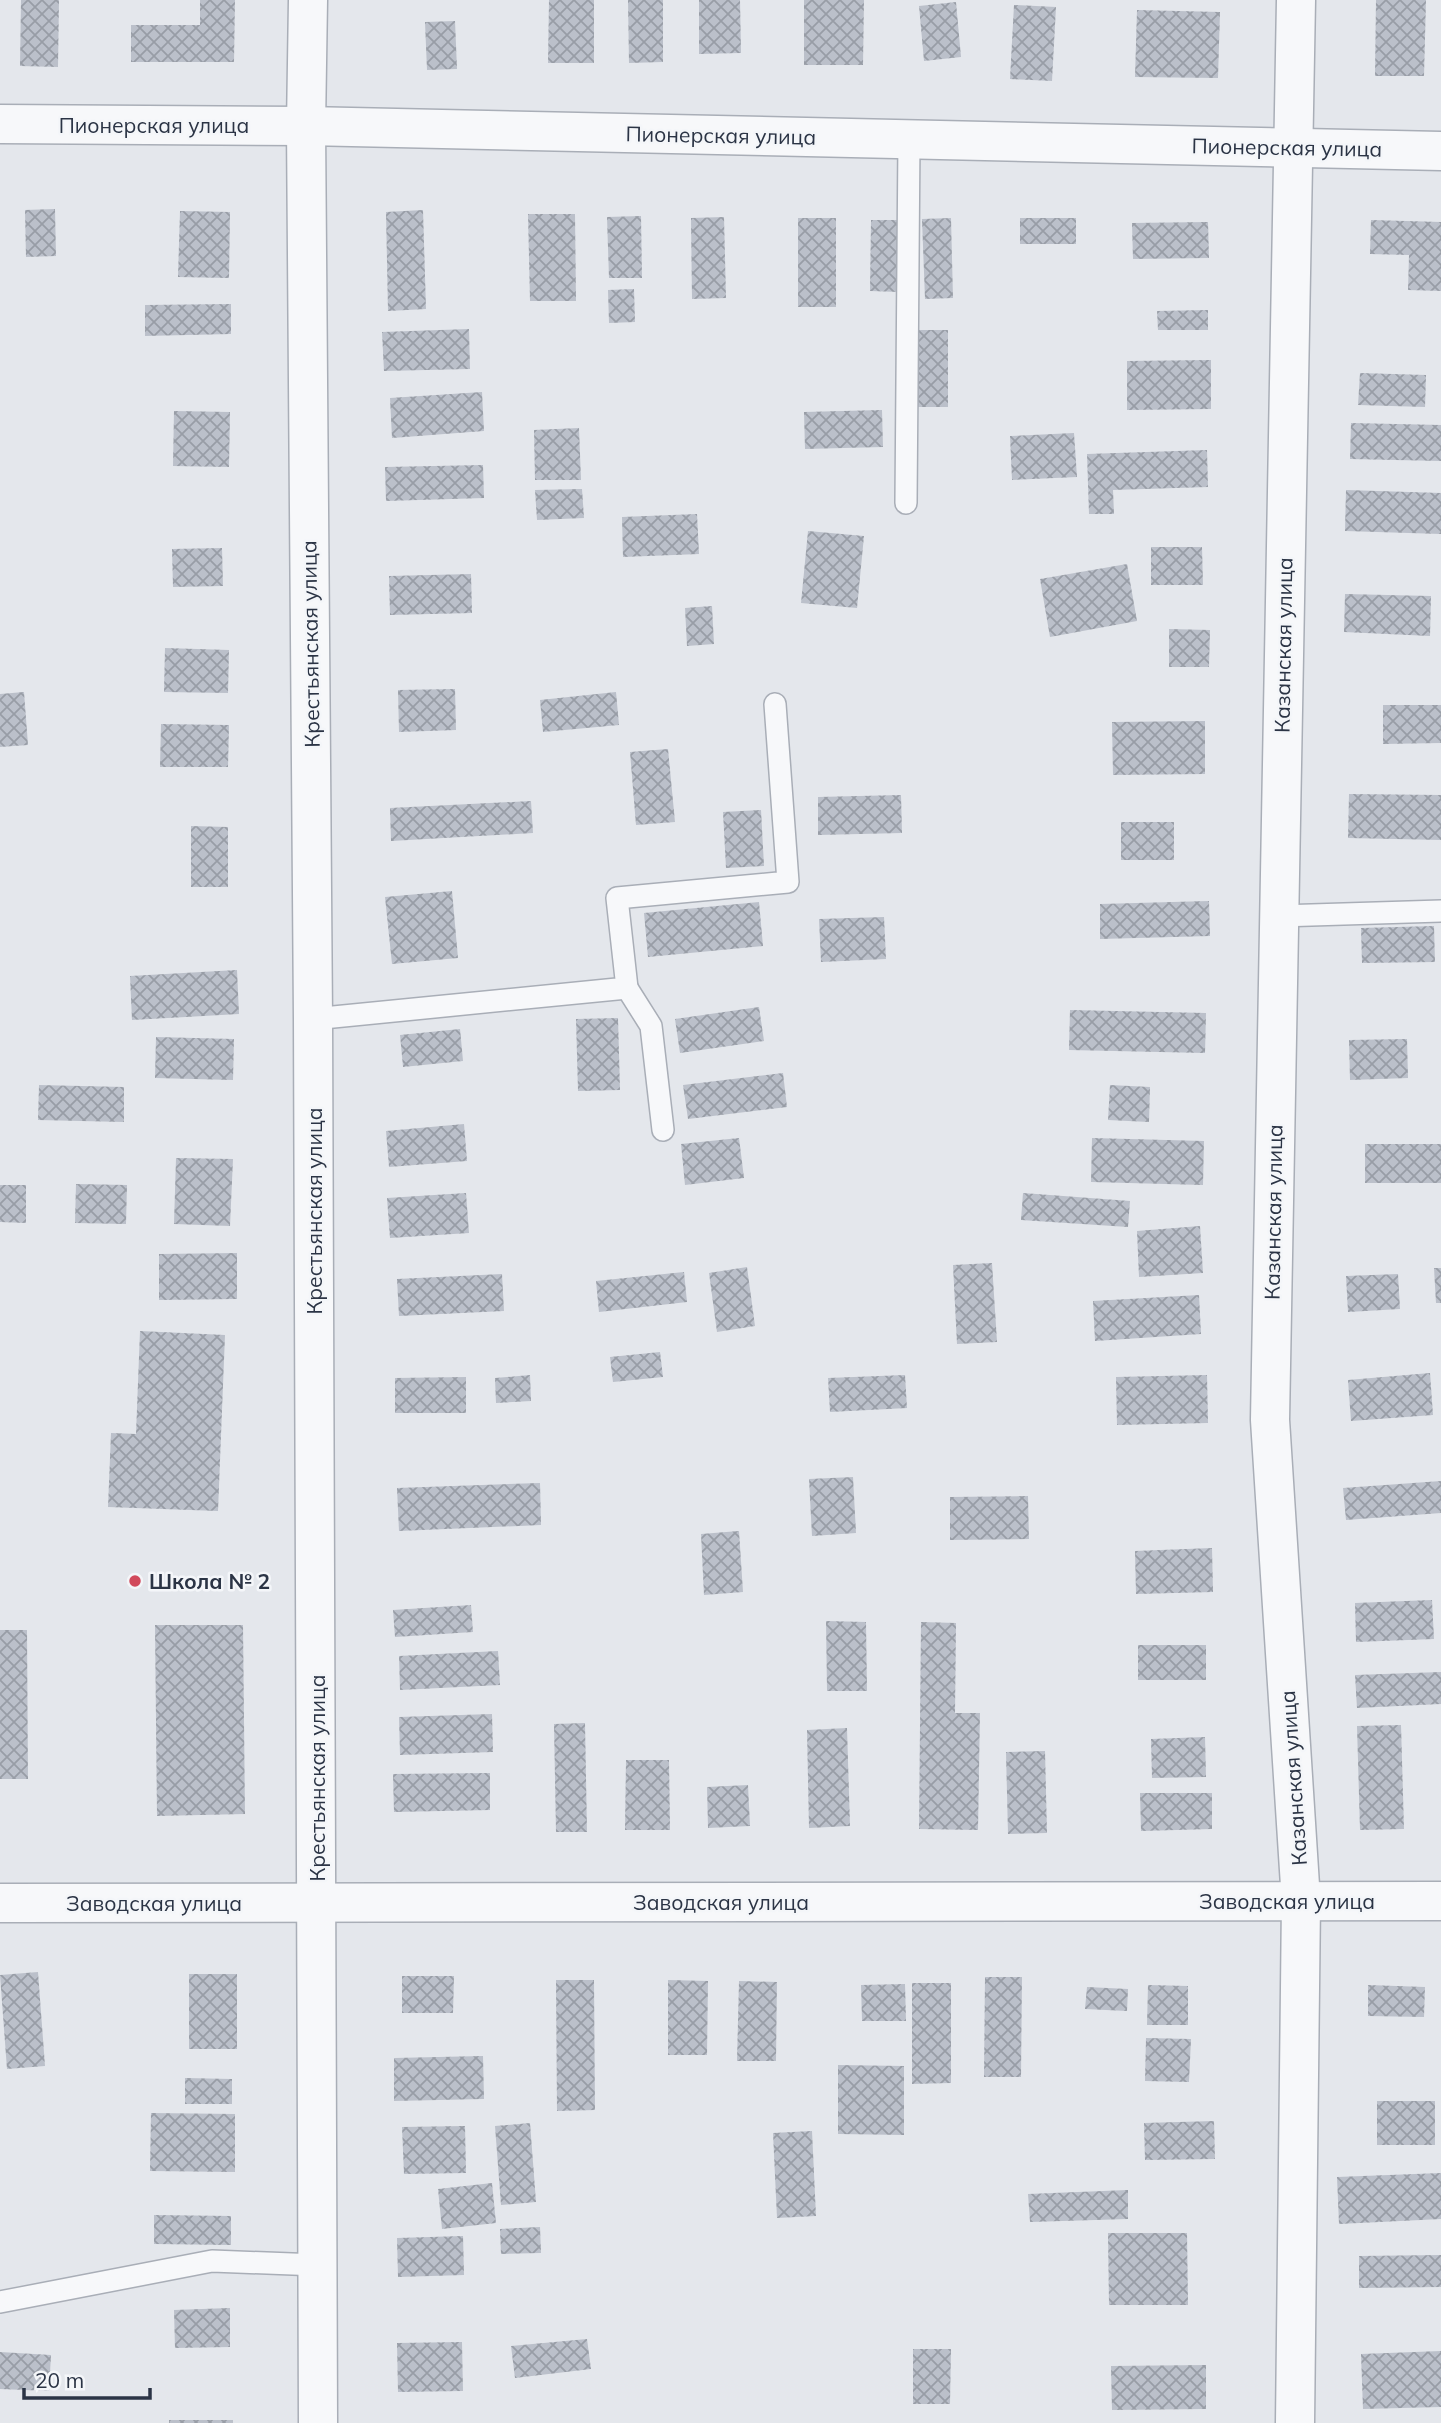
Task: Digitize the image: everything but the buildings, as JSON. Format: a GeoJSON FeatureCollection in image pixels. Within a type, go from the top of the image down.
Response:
{"type":"FeatureCollection","features":[{"type":"Feature","properties":{"kind":"street","name":"Крестьянская улица"},"geometry":{"type":"LineString","coordinates":[[308,0],[306,126],[318,1903],[318,2423]]}},
{"type":"Feature","properties":{"kind":"street","name":"Казанская улица"},"geometry":{"type":"LineString","coordinates":[[1295,2423],[1301,1901],[1270,1420],[1296,0]]}},
{"type":"Feature","properties":{"kind":"street","name":"Пионерская улица"},"geometry":{"type":"LineString","coordinates":[[0,124],[306,126],[1441,151]]}},
{"type":"Feature","properties":{"kind":"street","name":"Заводская улица"},"geometry":{"type":"LineString","coordinates":[[0,1903],[1441,1901]]}},
{"type":"Feature","properties":{"kind":"lane"},"geometry":{"type":"LineString","coordinates":[[906,503],[909,139]]}},
{"type":"Feature","properties":{"kind":"lane"},"geometry":{"type":"LineString","coordinates":[[663,1130],[651,1026],[627,988],[617,898],[788,882],[775,704]]}},
{"type":"Feature","properties":{"kind":"lane"},"geometry":{"type":"LineString","coordinates":[[1279,916],[1441,911]]}},
{"type":"Feature","properties":{"kind":"lane"},"geometry":{"type":"LineString","coordinates":[[313,1019],[627,988]]}},
{"type":"Feature","properties":{"kind":"lane"},"geometry":{"type":"LineString","coordinates":[[0,2302],[212,2260],[318,2265]]}},
{"type":"Feature","properties":{"kind":"place","name":"Школа № 2"},"geometry":{"type":"Point","coordinates":[135,1581]}}]}
